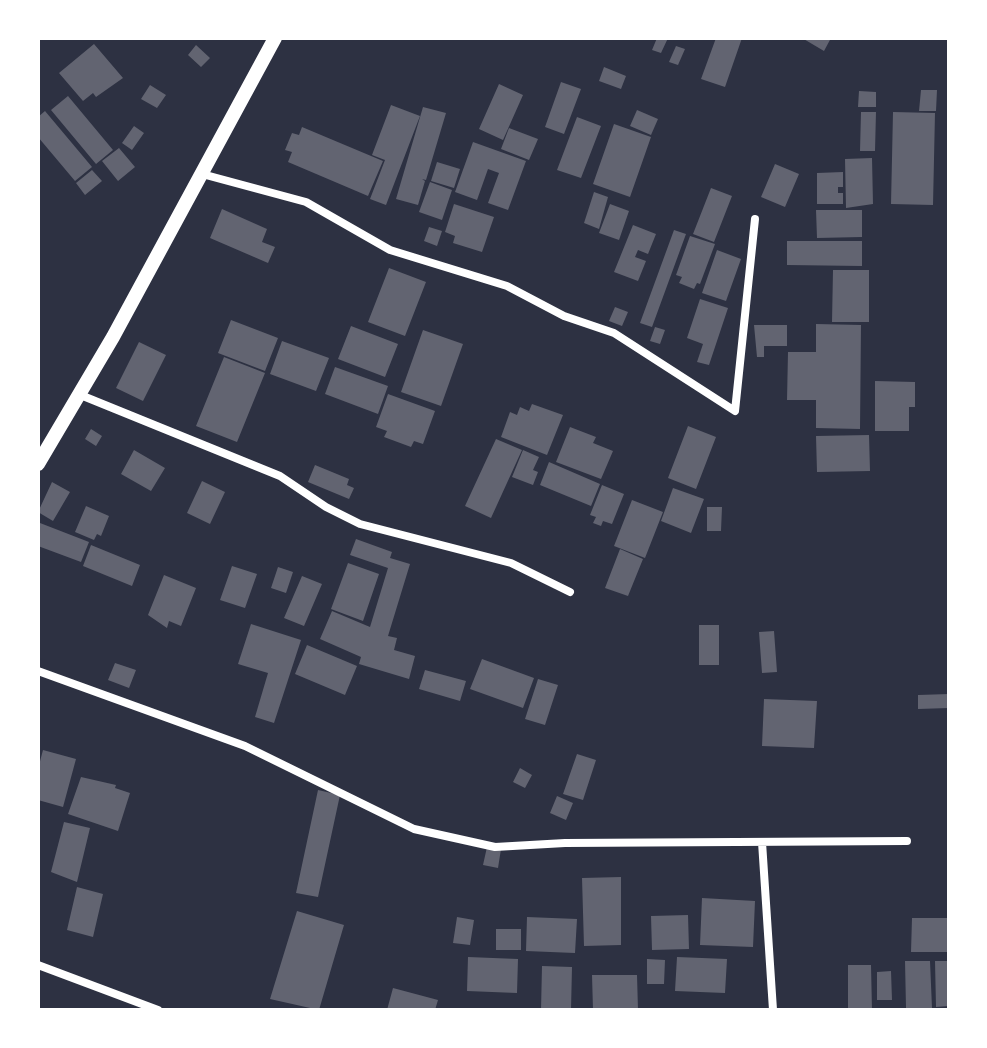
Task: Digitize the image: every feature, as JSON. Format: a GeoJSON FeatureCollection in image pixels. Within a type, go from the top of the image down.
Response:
{"type":"FeatureCollection","features":[{"type":"Feature","properties":{"kind":"street"},"geometry":{"type":"LineString","coordinates":[[38,464],[113,337],[275,38]]}},
{"type":"Feature","properties":{"kind":"street"},"geometry":{"type":"LineString","coordinates":[[202,174],[306,202],[390,250],[507,286],[564,316],[614,333],[735,411],[755,219]]}},
{"type":"Feature","properties":{"kind":"street"},"geometry":{"type":"LineString","coordinates":[[77,394],[280,476],[326,507],[360,524],[511,563],[570,592]]}},
{"type":"Feature","properties":{"kind":"street"},"geometry":{"type":"LineString","coordinates":[[38,671],[245,746],[414,829],[495,847],[907,841]]}},
{"type":"Feature","properties":{"kind":"street"},"geometry":{"type":"LineString","coordinates":[[762,842],[773,1010]]}},
{"type":"Feature","properties":{"kind":"street"},"geometry":{"type":"LineString","coordinates":[[38,965],[158,1010]]}},
{"type":"Feature","properties":{"kind":"building"},"geometry":{"type":"Polygon","coordinates":[[[657,38],[668,38],[661,53],[652,50],[657,38]]]}},
{"type":"Feature","properties":{"kind":"building"},"geometry":{"type":"Polygon","coordinates":[[[716,38],[742,38],[725,87],[701,79],[716,38]]]}},
{"type":"Feature","properties":{"kind":"building"},"geometry":{"type":"Polygon","coordinates":[[[802,38],[831,38],[824,51],[802,38]]]}},
{"type":"Feature","properties":{"kind":"building"},"geometry":{"type":"Polygon","coordinates":[[[94,44],[123,78],[96,97],[93,93],[83,101],[59,73],[94,44]]]}},
{"type":"Feature","properties":{"kind":"building"},"geometry":{"type":"Polygon","coordinates":[[[196,45],[210,58],[201,67],[188,55],[196,45]]]}},
{"type":"Feature","properties":{"kind":"building"},"geometry":{"type":"Polygon","coordinates":[[[676,46],[685,49],[678,65],[669,62],[676,46]]]}},
{"type":"Feature","properties":{"kind":"building"},"geometry":{"type":"Polygon","coordinates":[[[604,67],[626,76],[621,89],[599,81],[604,67]]]}},
{"type":"Feature","properties":{"kind":"building"},"geometry":{"type":"Polygon","coordinates":[[[561,82],[581,89],[564,134],[545,127],[561,82]]]}},
{"type":"Feature","properties":{"kind":"building"},"geometry":{"type":"Polygon","coordinates":[[[499,84],[523,95],[503,140],[479,129],[499,84]]]}},
{"type":"Feature","properties":{"kind":"building"},"geometry":{"type":"Polygon","coordinates":[[[150,85],[166,95],[157,108],[141,99],[150,85]]]}},
{"type":"Feature","properties":{"kind":"building"},"geometry":{"type":"Polygon","coordinates":[[[921,90],[937,90],[936,111],[919,111],[921,90]]]}},
{"type":"Feature","properties":{"kind":"building"},"geometry":{"type":"Polygon","coordinates":[[[859,91],[876,92],[876,107],[858,107],[859,91]]]}},
{"type":"Feature","properties":{"kind":"building"},"geometry":{"type":"Polygon","coordinates":[[[68,96],[113,150],[96,164],[51,110],[68,96]]]}},
{"type":"Feature","properties":{"kind":"building"},"geometry":{"type":"Polygon","coordinates":[[[391,105],[420,116],[386,205],[370,199],[385,160],[372,155],[391,105]]]}},
{"type":"Feature","properties":{"kind":"building"},"geometry":{"type":"Polygon","coordinates":[[[423,107],[446,113],[426,180],[422,179],[425,181],[418,205],[396,199],[423,107]]]}},
{"type":"Feature","properties":{"kind":"building"},"geometry":{"type":"Polygon","coordinates":[[[637,110],[658,119],[651,135],[630,126],[637,110]]]}},
{"type":"Feature","properties":{"kind":"building"},"geometry":{"type":"Polygon","coordinates":[[[45,111],[92,167],[75,181],[38,137],[38,117],[45,111]]]}},
{"type":"Feature","properties":{"kind":"building"},"geometry":{"type":"Polygon","coordinates":[[[861,112],[876,112],[875,151],[860,151],[861,112]]]}},
{"type":"Feature","properties":{"kind":"building"},"geometry":{"type":"Polygon","coordinates":[[[893,112],[935,113],[933,205],[891,204],[893,112]]]}},
{"type":"Feature","properties":{"kind":"building"},"geometry":{"type":"Polygon","coordinates":[[[577,117],[601,126],[581,178],[557,170],[577,117]]]}},
{"type":"Feature","properties":{"kind":"building"},"geometry":{"type":"Polygon","coordinates":[[[614,124],[651,137],[630,197],[593,184],[614,124]]]}},
{"type":"Feature","properties":{"kind":"building"},"geometry":{"type":"Polygon","coordinates":[[[134,126],[144,133],[132,150],[122,143],[134,126]]]}},
{"type":"Feature","properties":{"kind":"building"},"geometry":{"type":"Polygon","coordinates":[[[302,127],[383,161],[368,196],[288,162],[292,152],[285,150],[292,133],[299,135],[302,127]]]}},
{"type":"Feature","properties":{"kind":"building"},"geometry":{"type":"Polygon","coordinates":[[[509,128],[538,139],[529,160],[501,149],[509,128]]]}},
{"type":"Feature","properties":{"kind":"building"},"geometry":{"type":"Polygon","coordinates":[[[473,142],[526,161],[508,210],[488,203],[499,173],[488,169],[477,200],[455,192],[473,142]]]}},
{"type":"Feature","properties":{"kind":"building"},"geometry":{"type":"Polygon","coordinates":[[[119,148],[135,167],[118,181],[102,161],[119,148]]]}},
{"type":"Feature","properties":{"kind":"building"},"geometry":{"type":"Polygon","coordinates":[[[872,158],[873,204],[846,208],[845,159],[872,158]]]}},
{"type":"Feature","properties":{"kind":"building"},"geometry":{"type":"Polygon","coordinates":[[[437,162],[460,169],[454,188],[431,181],[437,162]]]}},
{"type":"Feature","properties":{"kind":"building"},"geometry":{"type":"Polygon","coordinates":[[[775,164],[799,174],[785,207],[761,197],[775,164]]]}},
{"type":"Feature","properties":{"kind":"building"},"geometry":{"type":"Polygon","coordinates":[[[92,170],[102,181],[85,195],[76,183],[92,170]]]}},
{"type":"Feature","properties":{"kind":"building"},"geometry":{"type":"Polygon","coordinates":[[[843,172],[843,187],[838,187],[838,193],[843,193],[843,204],[817,204],[817,173],[843,172]]]}},
{"type":"Feature","properties":{"kind":"building"},"geometry":{"type":"Polygon","coordinates":[[[430,182],[452,190],[442,220],[419,212],[430,182]]]}},
{"type":"Feature","properties":{"kind":"building"},"geometry":{"type":"Polygon","coordinates":[[[711,188],[732,196],[714,242],[693,234],[711,188]]]}},
{"type":"Feature","properties":{"kind":"building"},"geometry":{"type":"Polygon","coordinates":[[[594,192],[608,197],[599,229],[584,223],[594,192]]]}},
{"type":"Feature","properties":{"kind":"building"},"geometry":{"type":"Polygon","coordinates":[[[454,204],[494,217],[482,252],[453,243],[455,236],[445,232],[454,204]]]}},
{"type":"Feature","properties":{"kind":"building"},"geometry":{"type":"Polygon","coordinates":[[[610,204],[629,211],[619,240],[599,233],[610,204]]]}},
{"type":"Feature","properties":{"kind":"building"},"geometry":{"type":"Polygon","coordinates":[[[222,209],[267,229],[262,242],[275,247],[268,263],[210,238],[222,209]]]}},
{"type":"Feature","properties":{"kind":"building"},"geometry":{"type":"Polygon","coordinates":[[[816,210],[862,210],[862,237],[817,238],[816,210]]]}},
{"type":"Feature","properties":{"kind":"building"},"geometry":{"type":"Polygon","coordinates":[[[633,225],[656,234],[648,254],[638,250],[635,257],[646,261],[638,281],[614,272],[633,225]]]}},
{"type":"Feature","properties":{"kind":"building"},"geometry":{"type":"Polygon","coordinates":[[[429,227],[442,231],[437,246],[424,241],[429,227]]]}},
{"type":"Feature","properties":{"kind":"building"},"geometry":{"type":"Polygon","coordinates":[[[674,230],[686,234],[652,327],[640,323],[674,230]]]}},
{"type":"Feature","properties":{"kind":"building"},"geometry":{"type":"Polygon","coordinates":[[[690,236],[715,244],[700,284],[697,283],[694,289],[679,283],[682,277],[676,275],[690,236]]]}},
{"type":"Feature","properties":{"kind":"building"},"geometry":{"type":"Polygon","coordinates":[[[787,241],[862,241],[862,266],[787,265],[787,241]]]}},
{"type":"Feature","properties":{"kind":"building"},"geometry":{"type":"Polygon","coordinates":[[[717,250],[741,259],[726,301],[702,293],[717,250]]]}},
{"type":"Feature","properties":{"kind":"building"},"geometry":{"type":"Polygon","coordinates":[[[389,268],[426,282],[405,336],[368,322],[389,268]]]}},
{"type":"Feature","properties":{"kind":"building"},"geometry":{"type":"Polygon","coordinates":[[[833,270],[869,270],[869,322],[832,322],[833,270]]]}},
{"type":"Feature","properties":{"kind":"building"},"geometry":{"type":"Polygon","coordinates":[[[700,299],[728,308],[709,365],[697,362],[703,344],[687,338],[700,299]]]}},
{"type":"Feature","properties":{"kind":"building"},"geometry":{"type":"Polygon","coordinates":[[[615,307],[628,312],[622,326],[609,321],[615,307]]]}},
{"type":"Feature","properties":{"kind":"building"},"geometry":{"type":"Polygon","coordinates":[[[231,320],[278,338],[265,371],[218,353],[231,320]]]}},
{"type":"Feature","properties":{"kind":"building"},"geometry":{"type":"Polygon","coordinates":[[[816,324],[861,325],[860,429],[816,428],[816,400],[787,400],[788,352],[816,352],[816,324]]]}},
{"type":"Feature","properties":{"kind":"building"},"geometry":{"type":"Polygon","coordinates":[[[754,325],[787,325],[787,346],[764,346],[764,357],[757,357],[754,325]]]}},
{"type":"Feature","properties":{"kind":"building"},"geometry":{"type":"Polygon","coordinates":[[[351,326],[398,344],[385,377],[338,359],[351,326]]]}},
{"type":"Feature","properties":{"kind":"building"},"geometry":{"type":"Polygon","coordinates":[[[655,327],[665,330],[660,344],[650,341],[655,327]]]}},
{"type":"Feature","properties":{"kind":"building"},"geometry":{"type":"Polygon","coordinates":[[[423,330],[463,344],[441,406],[401,392],[423,330]]]}},
{"type":"Feature","properties":{"kind":"building"},"geometry":{"type":"Polygon","coordinates":[[[282,341],[329,358],[316,391],[270,374],[282,341]]]}},
{"type":"Feature","properties":{"kind":"building"},"geometry":{"type":"Polygon","coordinates":[[[139,342],[166,355],[143,401],[116,388],[139,342]]]}},
{"type":"Feature","properties":{"kind":"building"},"geometry":{"type":"Polygon","coordinates":[[[224,357],[265,373],[237,442],[196,426],[224,357]]]}},
{"type":"Feature","properties":{"kind":"building"},"geometry":{"type":"Polygon","coordinates":[[[335,367],[388,386],[378,414],[325,394],[335,367]]]}},
{"type":"Feature","properties":{"kind":"building"},"geometry":{"type":"Polygon","coordinates":[[[875,381],[915,382],[915,407],[909,407],[909,431],[875,431],[875,381]]]}},
{"type":"Feature","properties":{"kind":"building"},"geometry":{"type":"Polygon","coordinates":[[[388,394],[435,411],[423,444],[414,441],[411,447],[384,437],[387,431],[376,427],[388,394]]]}},
{"type":"Feature","properties":{"kind":"building"},"geometry":{"type":"Polygon","coordinates":[[[532,404],[563,415],[547,455],[501,437],[510,412],[517,415],[520,407],[529,411],[532,404]]]}},
{"type":"Feature","properties":{"kind":"building"},"geometry":{"type":"Polygon","coordinates":[[[688,426],[716,437],[696,489],[668,478],[688,426]]]}},
{"type":"Feature","properties":{"kind":"building"},"geometry":{"type":"Polygon","coordinates":[[[570,427],[596,437],[593,443],[613,451],[601,479],[556,462],[570,427]]]}},
{"type":"Feature","properties":{"kind":"building"},"geometry":{"type":"Polygon","coordinates":[[[91,429],[102,436],[96,446],[85,439],[91,429]]]}},
{"type":"Feature","properties":{"kind":"building"},"geometry":{"type":"Polygon","coordinates":[[[869,435],[870,471],[817,472],[816,436],[869,435]]]}},
{"type":"Feature","properties":{"kind":"building"},"geometry":{"type":"Polygon","coordinates":[[[496,439],[522,450],[491,518],[465,506],[496,439]]]}},
{"type":"Feature","properties":{"kind":"building"},"geometry":{"type":"Polygon","coordinates":[[[134,450],[165,468],[151,491],[121,474],[134,450]]]}},
{"type":"Feature","properties":{"kind":"building"},"geometry":{"type":"Polygon","coordinates":[[[523,450],[539,457],[533,470],[538,472],[533,485],[512,477],[523,450]]]}},
{"type":"Feature","properties":{"kind":"building"},"geometry":{"type":"Polygon","coordinates":[[[549,462],[600,484],[591,506],[540,485],[549,462]]]}},
{"type":"Feature","properties":{"kind":"building"},"geometry":{"type":"Polygon","coordinates":[[[315,465],[349,479],[347,485],[354,488],[349,499],[308,482],[315,465]]]}},
{"type":"Feature","properties":{"kind":"building"},"geometry":{"type":"Polygon","coordinates":[[[202,481],[225,492],[210,524],[187,513],[202,481]]]}},
{"type":"Feature","properties":{"kind":"building"},"geometry":{"type":"Polygon","coordinates":[[[52,482],[70,492],[53,521],[38,512],[52,482]]]}},
{"type":"Feature","properties":{"kind":"building"},"geometry":{"type":"Polygon","coordinates":[[[602,485],[624,494],[612,524],[603,521],[601,526],[593,523],[596,517],[590,515],[602,485]]]}},
{"type":"Feature","properties":{"kind":"building"},"geometry":{"type":"Polygon","coordinates":[[[673,488],[704,499],[691,533],[661,521],[673,488]]]}},
{"type":"Feature","properties":{"kind":"building"},"geometry":{"type":"Polygon","coordinates":[[[632,500],[663,512],[645,558],[614,546],[632,500]]]}},
{"type":"Feature","properties":{"kind":"building"},"geometry":{"type":"Polygon","coordinates":[[[86,506],[109,516],[101,536],[97,534],[94,540],[75,532],[86,506]]]}},
{"type":"Feature","properties":{"kind":"building"},"geometry":{"type":"Polygon","coordinates":[[[707,507],[722,507],[721,531],[707,531],[707,507]]]}},
{"type":"Feature","properties":{"kind":"building"},"geometry":{"type":"Polygon","coordinates":[[[40,523],[89,542],[81,562],[38,546],[40,523]]]}},
{"type":"Feature","properties":{"kind":"building"},"geometry":{"type":"Polygon","coordinates":[[[356,539],[392,552],[390,558],[410,564],[388,636],[397,638],[394,650],[415,656],[409,679],[359,664],[361,657],[320,639],[332,611],[370,627],[388,568],[350,555],[356,539]]]}},
{"type":"Feature","properties":{"kind":"building"},"geometry":{"type":"Polygon","coordinates":[[[91,545],[140,565],[132,586],[83,566],[91,545]]]}},
{"type":"Feature","properties":{"kind":"building"},"geometry":{"type":"Polygon","coordinates":[[[620,549],[643,559],[628,596],[605,588],[620,549]]]}},
{"type":"Feature","properties":{"kind":"building"},"geometry":{"type":"Polygon","coordinates":[[[348,563],[379,574],[363,621],[331,609],[348,563]]]}},
{"type":"Feature","properties":{"kind":"building"},"geometry":{"type":"Polygon","coordinates":[[[232,566],[257,574],[245,608],[220,600],[232,566]]]}},
{"type":"Feature","properties":{"kind":"building"},"geometry":{"type":"Polygon","coordinates":[[[278,567],[293,572],[286,593],[271,588],[278,567]]]}},
{"type":"Feature","properties":{"kind":"building"},"geometry":{"type":"Polygon","coordinates":[[[164,575],[196,588],[181,626],[169,621],[167,628],[148,615],[164,575]]]}},
{"type":"Feature","properties":{"kind":"building"},"geometry":{"type":"Polygon","coordinates":[[[302,576],[322,584],[304,626],[284,618],[302,576]]]}},
{"type":"Feature","properties":{"kind":"building"},"geometry":{"type":"Polygon","coordinates":[[[251,624],[301,640],[274,723],[255,717],[268,673],[238,664],[251,624]]]}},
{"type":"Feature","properties":{"kind":"building"},"geometry":{"type":"Polygon","coordinates":[[[699,625],[719,625],[719,665],[699,665],[699,625]]]}},
{"type":"Feature","properties":{"kind":"building"},"geometry":{"type":"Polygon","coordinates":[[[774,631],[777,672],[762,673],[759,632],[774,631]]]}},
{"type":"Feature","properties":{"kind":"building"},"geometry":{"type":"Polygon","coordinates":[[[307,645],[357,666],[345,695],[295,674],[307,645]]]}},
{"type":"Feature","properties":{"kind":"building"},"geometry":{"type":"Polygon","coordinates":[[[482,659],[534,678],[523,708],[470,689],[482,659]]]}},
{"type":"Feature","properties":{"kind":"building"},"geometry":{"type":"Polygon","coordinates":[[[115,663],[136,670],[129,688],[108,680],[115,663]]]}},
{"type":"Feature","properties":{"kind":"building"},"geometry":{"type":"Polygon","coordinates":[[[425,670],[466,681],[460,701],[419,689],[425,670]]]}},
{"type":"Feature","properties":{"kind":"building"},"geometry":{"type":"Polygon","coordinates":[[[538,679],[558,685],[545,725],[525,719],[538,679]]]}},
{"type":"Feature","properties":{"kind":"building"},"geometry":{"type":"Polygon","coordinates":[[[949,694],[949,708],[918,709],[918,695],[949,694]]]}},
{"type":"Feature","properties":{"kind":"building"},"geometry":{"type":"Polygon","coordinates":[[[764,699],[817,701],[814,748],[762,746],[764,699]]]}},
{"type":"Feature","properties":{"kind":"building"},"geometry":{"type":"Polygon","coordinates":[[[43,750],[76,759],[63,807],[38,800],[38,769],[43,750]]]}},
{"type":"Feature","properties":{"kind":"building"},"geometry":{"type":"Polygon","coordinates":[[[577,754],[596,760],[583,800],[563,794],[577,754]]]}},
{"type":"Feature","properties":{"kind":"building"},"geometry":{"type":"Polygon","coordinates":[[[520,768],[532,775],[525,788],[513,782],[520,768]]]}},
{"type":"Feature","properties":{"kind":"building"},"geometry":{"type":"Polygon","coordinates":[[[81,777],[116,785],[115,788],[130,793],[118,831],[68,814],[81,777]]]}},
{"type":"Feature","properties":{"kind":"building"},"geometry":{"type":"Polygon","coordinates":[[[318,790],[340,795],[318,897],[296,893],[318,790]]]}},
{"type":"Feature","properties":{"kind":"building"},"geometry":{"type":"Polygon","coordinates":[[[557,796],[573,803],[566,820],[550,813],[557,796]]]}},
{"type":"Feature","properties":{"kind":"building"},"geometry":{"type":"Polygon","coordinates":[[[64,822],[90,828],[77,882],[51,872],[64,822]]]}},
{"type":"Feature","properties":{"kind":"building"},"geometry":{"type":"Polygon","coordinates":[[[487,847],[501,849],[498,868],[483,865],[487,847]]]}},
{"type":"Feature","properties":{"kind":"building"},"geometry":{"type":"Polygon","coordinates":[[[621,877],[621,945],[584,946],[582,878],[621,877]]]}},
{"type":"Feature","properties":{"kind":"building"},"geometry":{"type":"Polygon","coordinates":[[[77,887],[103,894],[93,937],[67,930],[77,887]]]}},
{"type":"Feature","properties":{"kind":"building"},"geometry":{"type":"Polygon","coordinates":[[[702,898],[755,901],[753,947],[700,945],[702,898]]]}},
{"type":"Feature","properties":{"kind":"building"},"geometry":{"type":"Polygon","coordinates":[[[297,911],[344,925],[319,1010],[270,999],[297,911]]]}},
{"type":"Feature","properties":{"kind":"building"},"geometry":{"type":"Polygon","coordinates":[[[688,915],[689,949],[652,950],[651,916],[688,915]]]}},
{"type":"Feature","properties":{"kind":"building"},"geometry":{"type":"Polygon","coordinates":[[[457,917],[474,920],[470,945],[453,943],[457,917]]]}},
{"type":"Feature","properties":{"kind":"building"},"geometry":{"type":"Polygon","coordinates":[[[527,917],[577,919],[575,953],[526,951],[527,917]]]}},
{"type":"Feature","properties":{"kind":"building"},"geometry":{"type":"Polygon","coordinates":[[[912,918],[949,918],[949,952],[911,952],[912,918]]]}},
{"type":"Feature","properties":{"kind":"building"},"geometry":{"type":"Polygon","coordinates":[[[496,929],[521,929],[521,950],[496,950],[496,929]]]}},
{"type":"Feature","properties":{"kind":"building"},"geometry":{"type":"Polygon","coordinates":[[[468,957],[518,959],[517,993],[467,991],[468,957]]]}},
{"type":"Feature","properties":{"kind":"building"},"geometry":{"type":"Polygon","coordinates":[[[677,957],[727,959],[725,993],[675,991],[677,957]]]}},
{"type":"Feature","properties":{"kind":"building"},"geometry":{"type":"Polygon","coordinates":[[[647,959],[665,960],[664,984],[647,984],[647,959]]]}},
{"type":"Feature","properties":{"kind":"building"},"geometry":{"type":"Polygon","coordinates":[[[905,961],[930,961],[932,1008],[906,1008],[905,961]]]}},
{"type":"Feature","properties":{"kind":"building"},"geometry":{"type":"Polygon","coordinates":[[[935,961],[949,961],[949,1006],[936,1007],[935,961]]]}},
{"type":"Feature","properties":{"kind":"building"},"geometry":{"type":"Polygon","coordinates":[[[848,965],[871,965],[872,1010],[848,1010],[848,965]]]}},
{"type":"Feature","properties":{"kind":"building"},"geometry":{"type":"Polygon","coordinates":[[[542,966],[572,967],[571,1010],[541,1010],[542,966]]]}},
{"type":"Feature","properties":{"kind":"building"},"geometry":{"type":"Polygon","coordinates":[[[891,971],[892,1000],[877,1000],[877,972],[891,971]]]}},
{"type":"Feature","properties":{"kind":"building"},"geometry":{"type":"Polygon","coordinates":[[[592,975],[637,975],[638,1010],[593,1010],[592,975]]]}},
{"type":"Feature","properties":{"kind":"building"},"geometry":{"type":"Polygon","coordinates":[[[393,988],[438,1000],[435,1010],[387,1010],[393,988]]]}}]}
